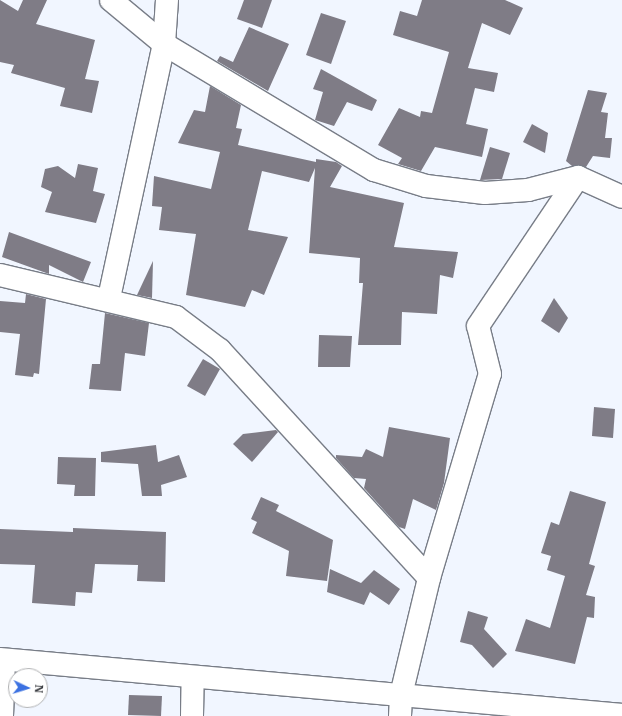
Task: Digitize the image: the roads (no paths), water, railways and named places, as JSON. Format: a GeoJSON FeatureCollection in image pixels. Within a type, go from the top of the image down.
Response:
{"type":"FeatureCollection","features":[{"type":"Feature","properties":{"kind":"street"},"geometry":{"type":"LineString","coordinates":[[111,0],[164,44],[374,170],[426,186],[485,193],[528,190],[578,177],[622,197]]}},
{"type":"Feature","properties":{"kind":"street"},"geometry":{"type":"LineString","coordinates":[[109,298],[164,44],[166,0]]}},
{"type":"Feature","properties":{"kind":"street"},"geometry":{"type":"LineString","coordinates":[[400,706],[429,578],[490,374],[478,326],[578,177]]}},
{"type":"Feature","properties":{"kind":"street"},"geometry":{"type":"LineString","coordinates":[[0,275],[109,298],[176,317],[220,350],[429,578]]}},
{"type":"Feature","properties":{"kind":"street"},"geometry":{"type":"LineString","coordinates":[[2,716],[2,660],[193,676],[400,706],[622,715]]}},
{"type":"Feature","properties":{"kind":"street"},"geometry":{"type":"LineString","coordinates":[[192,716],[193,676]]}}]}
